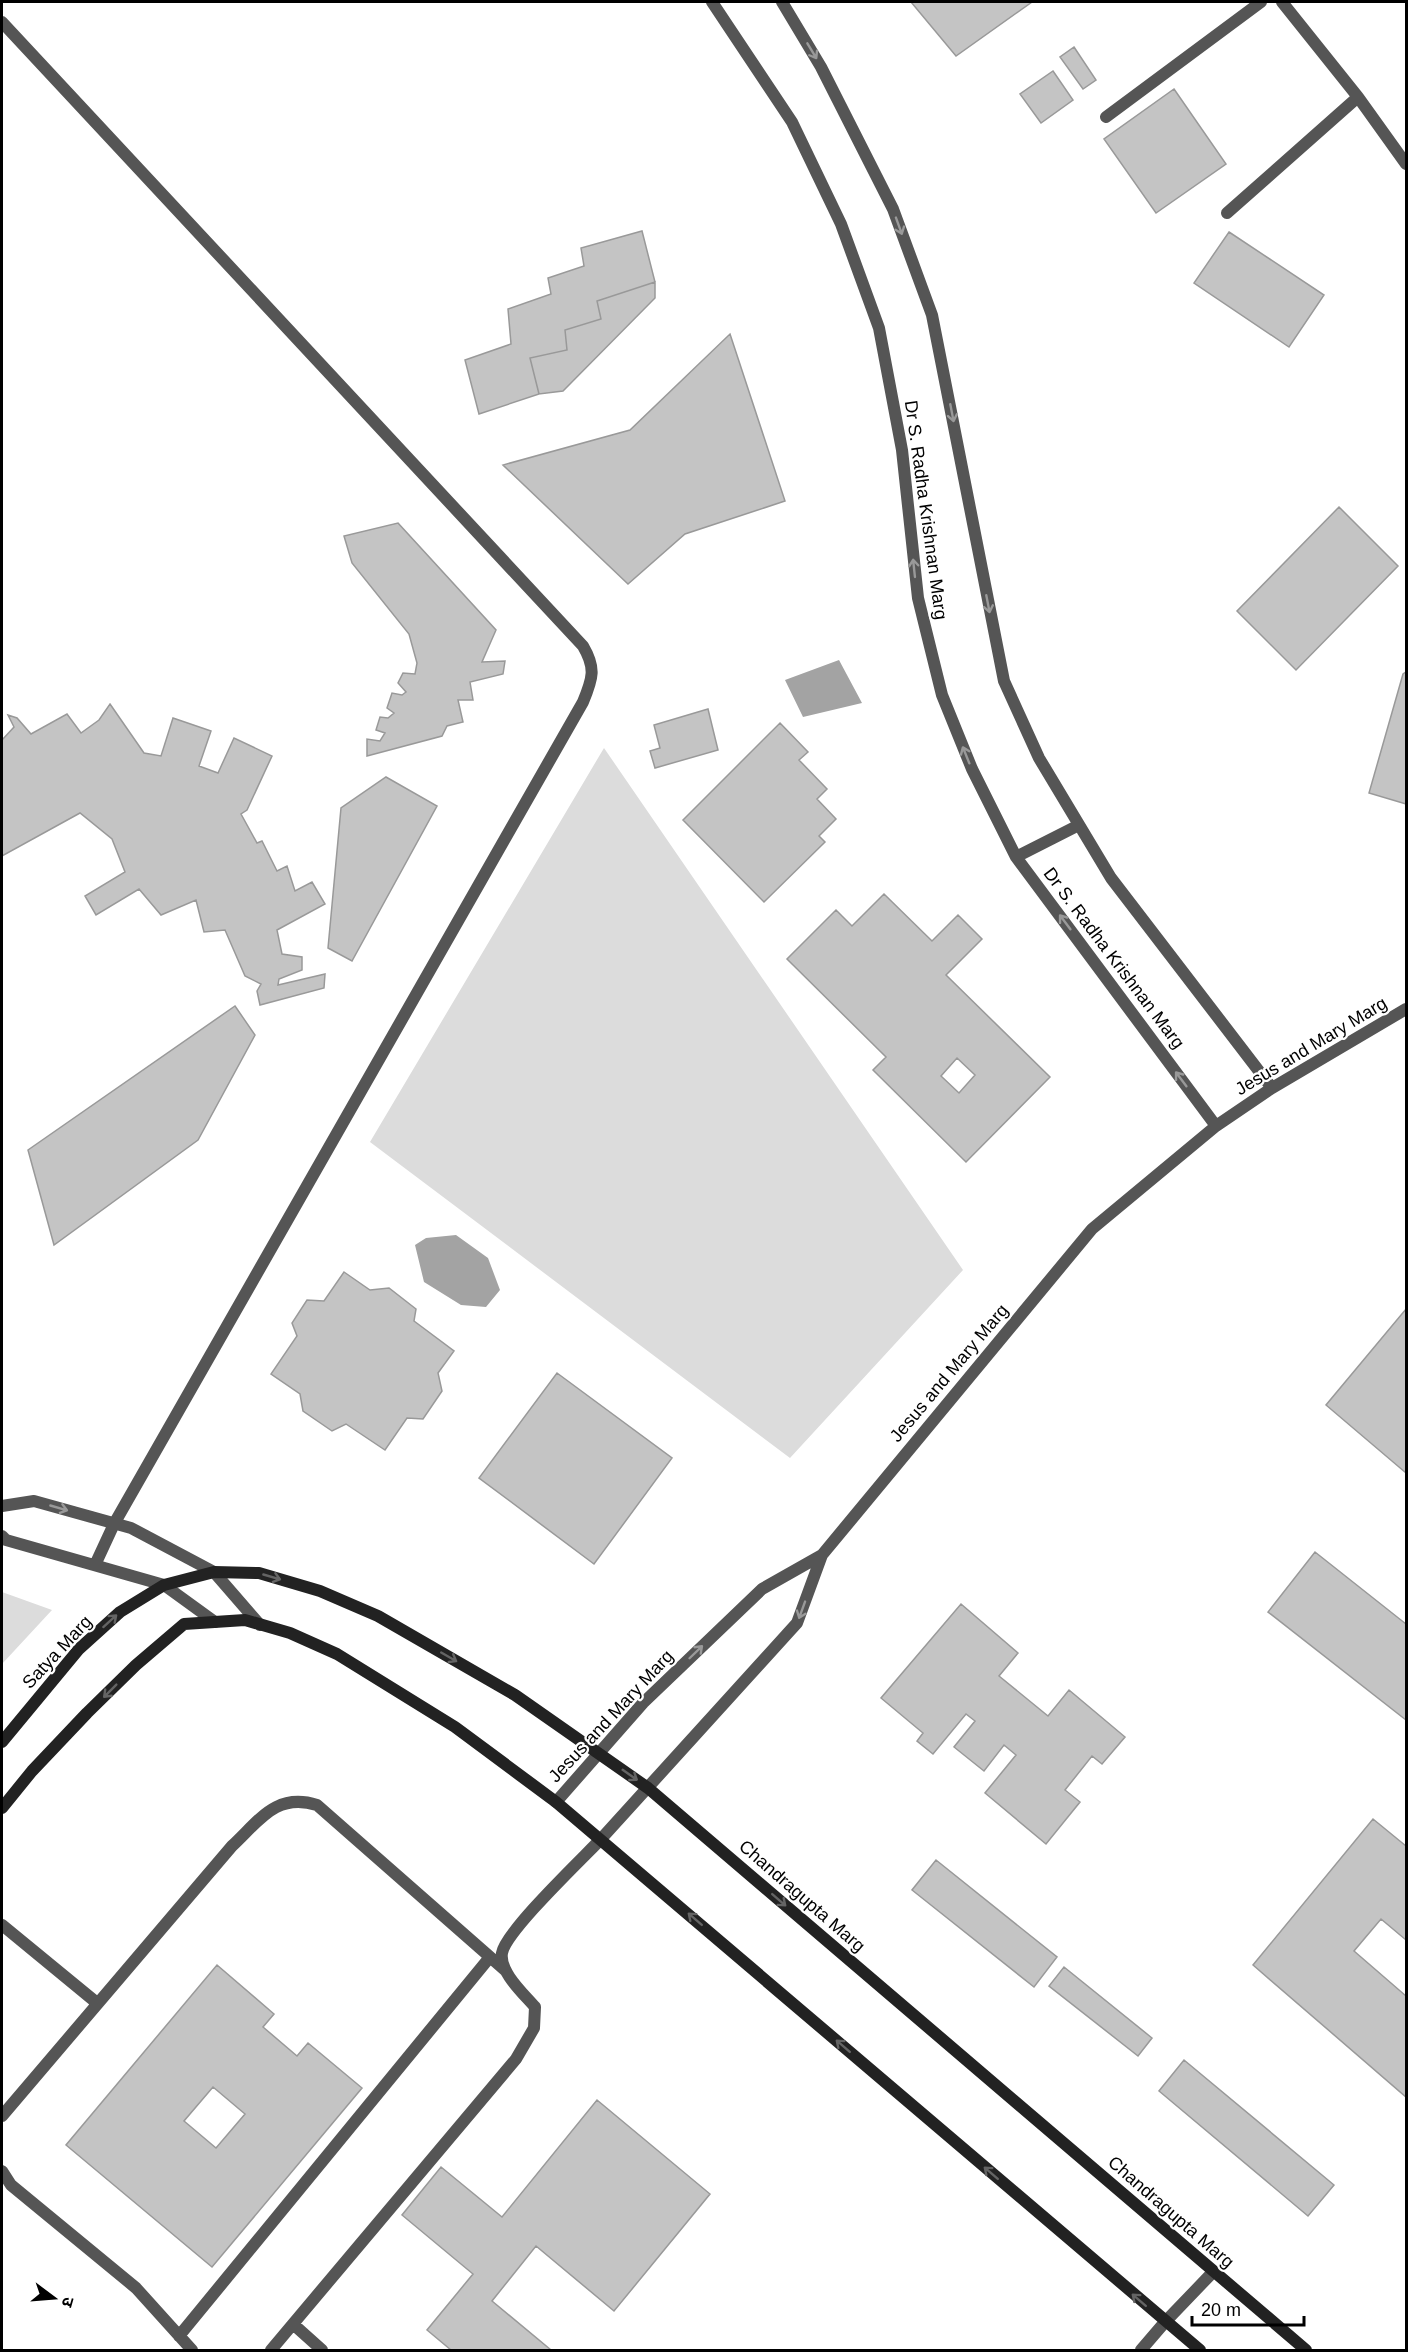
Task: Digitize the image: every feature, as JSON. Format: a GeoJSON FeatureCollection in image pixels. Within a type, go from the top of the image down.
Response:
{"type":"FeatureCollection","features":[{"type":"Feature","properties":{"kind":"main road","name":"Satya Marg"},"geometry":{"type":"LineString","coordinates":[[2,1743],[79,1649],[120,1612],[164,1585],[214,1572]]}},
{"type":"Feature","properties":{"kind":"main road","name":"Chandragupta Marg"},"geometry":{"type":"LineString","coordinates":[[214,1572],[259,1573],[320,1591],[378,1616],[515,1695],[600,1753],[648,1788],[1306,2350]]}},
{"type":"Feature","properties":{"kind":"main road"},"geometry":{"type":"LineString","coordinates":[[2,1808],[32,1771],[87,1713],[135,1665],[184,1624],[245,1620],[290,1633],[337,1654],[455,1727],[556,1802],[1200,2350]]}},
{"type":"Feature","properties":{"kind":"street","name":"Dr S. Radha Krishnan Marg"},"geometry":{"type":"LineString","coordinates":[[712,2],[792,122],[841,224],[879,328],[902,450],[918,598],[942,695],[972,769],[1016,857],[1216,1126]]}},
{"type":"Feature","properties":{"kind":"street"},"geometry":{"type":"LineString","coordinates":[[782,2],[822,67],[893,209],[932,315],[1004,681],[1039,758],[1111,878],[1272,1088]]}},
{"type":"Feature","properties":{"kind":"street"},"geometry":{"type":"LineString","coordinates":[[1106,117],[1261,2]]}},
{"type":"Feature","properties":{"kind":"street"},"geometry":{"type":"LineString","coordinates":[[1282,2],[1358,97],[1407,165]]}},
{"type":"Feature","properties":{"kind":"street"},"geometry":{"type":"LineString","coordinates":[[2,22],[583,646],[592,661],[592,681],[583,702],[114,1524],[95,1565]]}},
{"type":"Feature","properties":{"kind":"street"},"geometry":{"type":"LineString","coordinates":[[1227,213],[1358,97]]}},
{"type":"Feature","properties":{"kind":"street"},"geometry":{"type":"LineString","coordinates":[[1016,857],[1079,825]]}},
{"type":"Feature","properties":{"kind":"street","name":"Jesus and Mary Marg"},"geometry":{"type":"LineString","coordinates":[[556,1802],[643,1703],[762,1589],[822,1555],[1092,1229],[1216,1126],[1272,1088],[1407,1009]]}},
{"type":"Feature","properties":{"kind":"street"},"geometry":{"type":"LineString","coordinates":[[2,1506],[34,1501],[131,1528],[214,1572],[260,1624]]}},
{"type":"Feature","properties":{"kind":"street"},"geometry":{"type":"LineString","coordinates":[[2,1536],[6,1540],[164,1585],[215,1622]]}},
{"type":"Feature","properties":{"kind":"street"},"geometry":{"type":"LineString","coordinates":[[506,1971],[502,1954],[512,1932],[601,1839],[797,1623],[822,1555]]}},
{"type":"Feature","properties":{"kind":"street"},"geometry":{"type":"LineString","coordinates":[[2,2116],[232,1846],[274,1806],[301,1800],[317,1805],[506,1971],[535,2007],[534,2028],[516,2059],[271,2350]]}},
{"type":"Feature","properties":{"kind":"street"},"geometry":{"type":"LineString","coordinates":[[2,1925],[97,2003]]}},
{"type":"Feature","properties":{"kind":"street"},"geometry":{"type":"LineString","coordinates":[[179,2336],[490,1957]]}},
{"type":"Feature","properties":{"kind":"street"},"geometry":{"type":"LineString","coordinates":[[2,2171],[11,2185],[136,2288],[192,2350]]}},
{"type":"Feature","properties":{"kind":"street"},"geometry":{"type":"LineString","coordinates":[[1141,2350],[1213,2272]]}},
{"type":"Feature","properties":{"kind":"street"},"geometry":{"type":"LineString","coordinates":[[293,2324],[322,2350]]}},
{"type":"Feature","properties":{"kind":"shaded area"},"geometry":{"type":"Polygon","coordinates":[[[839,660],[862,703],[803,717],[785,680],[839,660]]]}},
{"type":"Feature","properties":{"kind":"shaded area"},"geometry":{"type":"Polygon","coordinates":[[[604,748],[963,1270],[790,1458],[370,1142],[604,748]]]}},
{"type":"Feature","properties":{"kind":"shaded area"},"geometry":{"type":"Polygon","coordinates":[[[456,1235],[488,1258],[500,1290],[486,1307],[461,1305],[424,1282],[415,1245],[426,1238],[456,1235]]]}},
{"type":"Feature","properties":{"kind":"shaded area"},"geometry":{"type":"Polygon","coordinates":[[[2,1592],[52,1610],[2,1664],[2,1592]]]}},
{"type":"Feature","properties":{"kind":"building"},"geometry":{"type":"Polygon","coordinates":[[[911,2],[1032,2],[956,56],[911,2]]]}},
{"type":"Feature","properties":{"kind":"building"},"geometry":{"type":"Polygon","coordinates":[[[1074,47],[1096,80],[1083,89],[1060,57],[1074,47]]]}},
{"type":"Feature","properties":{"kind":"building"},"geometry":{"type":"Polygon","coordinates":[[[1053,71],[1073,100],[1041,123],[1020,94],[1053,71]]]}},
{"type":"Feature","properties":{"kind":"building"},"geometry":{"type":"Polygon","coordinates":[[[1174,89],[1226,164],[1156,213],[1104,139],[1174,89]]]}},
{"type":"Feature","properties":{"kind":"building"},"geometry":{"type":"Polygon","coordinates":[[[642,231],[655,282],[597,301],[601,319],[565,330],[567,350],[530,358],[539,394],[479,414],[465,360],[511,344],[508,309],[551,294],[548,278],[584,266],[581,248],[642,231]]]}},
{"type":"Feature","properties":{"kind":"building"},"geometry":{"type":"Polygon","coordinates":[[[1229,232],[1324,295],[1289,347],[1194,283],[1229,232]]]}},
{"type":"Feature","properties":{"kind":"building"},"geometry":{"type":"Polygon","coordinates":[[[655,282],[655,298],[563,391],[539,394],[530,358],[567,350],[565,330],[601,319],[597,301],[655,282]]]}},
{"type":"Feature","properties":{"kind":"building"},"geometry":{"type":"Polygon","coordinates":[[[730,334],[785,501],[685,534],[628,584],[503,465],[630,430],[730,334]]]}},
{"type":"Feature","properties":{"kind":"building"},"geometry":{"type":"Polygon","coordinates":[[[1339,507],[1398,566],[1296,670],[1237,611],[1339,507]]]}},
{"type":"Feature","properties":{"kind":"building"},"geometry":{"type":"Polygon","coordinates":[[[398,523],[496,630],[482,662],[505,661],[503,674],[470,682],[473,700],[458,700],[463,722],[447,726],[442,736],[367,756],[367,739],[380,741],[385,733],[376,730],[380,717],[388,718],[394,713],[387,708],[392,693],[402,695],[406,692],[398,683],[403,673],[415,674],[417,663],[409,634],[352,563],[344,536],[398,523]]]}},
{"type":"Feature","properties":{"kind":"building"},"geometry":{"type":"Polygon","coordinates":[[[1406,672],[1406,804],[1369,793],[1403,674],[1406,672]]]}},
{"type":"Feature","properties":{"kind":"building"},"geometry":{"type":"Polygon","coordinates":[[[110,704],[144,753],[161,756],[173,718],[211,731],[199,766],[218,773],[234,738],[272,756],[247,810],[241,814],[257,843],[262,841],[277,871],[287,866],[295,891],[312,882],[325,904],[277,930],[282,954],[302,957],[302,970],[279,979],[278,985],[325,974],[324,988],[260,1005],[257,991],[261,984],[245,976],[225,930],[204,932],[196,900],[161,915],[139,889],[96,915],[85,896],[125,872],[112,839],[80,813],[2,856],[2,740],[14,727],[8,715],[17,718],[31,734],[67,714],[81,733],[99,720],[110,704]]]}},
{"type":"Feature","properties":{"kind":"building"},"geometry":{"type":"Polygon","coordinates":[[[708,709],[718,750],[655,768],[650,751],[660,748],[654,725],[708,709]]]}},
{"type":"Feature","properties":{"kind":"building"},"geometry":{"type":"Polygon","coordinates":[[[780,723],[808,752],[799,760],[827,789],[817,799],[836,819],[819,836],[825,842],[764,902],[683,820],[780,723]]]}},
{"type":"Feature","properties":{"kind":"building"},"geometry":{"type":"Polygon","coordinates":[[[386,777],[437,806],[352,961],[328,948],[341,808],[386,777]]]}},
{"type":"Feature","properties":{"kind":"building"},"geometry":{"type":"Polygon","coordinates":[[[884,894],[932,941],[958,915],[982,939],[946,975],[1050,1077],[966,1162],[873,1070],[886,1057],[787,959],[836,910],[852,926],[884,894]],[[957,1058],[941,1076],[959,1093],[975,1075],[957,1058]]]}},
{"type":"Feature","properties":{"kind":"building"},"geometry":{"type":"Polygon","coordinates":[[[235,1006],[255,1035],[198,1140],[54,1245],[28,1150],[235,1006]]]}},
{"type":"Feature","properties":{"kind":"building"},"geometry":{"type":"Polygon","coordinates":[[[344,1272],[370,1290],[389,1288],[416,1309],[414,1321],[454,1351],[438,1373],[442,1391],[423,1419],[407,1418],[385,1450],[346,1424],[332,1431],[303,1411],[300,1394],[271,1374],[297,1336],[292,1323],[307,1300],[324,1301],[344,1272]]]}},
{"type":"Feature","properties":{"kind":"building"},"geometry":{"type":"Polygon","coordinates":[[[1406,1309],[1406,1473],[1326,1405],[1406,1309]]]}},
{"type":"Feature","properties":{"kind":"building"},"geometry":{"type":"Polygon","coordinates":[[[557,1373],[672,1458],[594,1564],[479,1478],[557,1373]]]}},
{"type":"Feature","properties":{"kind":"building"},"geometry":{"type":"Polygon","coordinates":[[[1315,1552],[1406,1624],[1406,1720],[1268,1612],[1315,1552]]]}},
{"type":"Feature","properties":{"kind":"building"},"geometry":{"type":"Polygon","coordinates":[[[961,1604],[1018,1653],[999,1676],[1048,1716],[1069,1690],[1125,1737],[1102,1764],[1092,1756],[1065,1790],[1080,1802],[1046,1844],[985,1793],[1016,1755],[1004,1745],[984,1771],[954,1747],[975,1721],[966,1714],[933,1754],[917,1741],[923,1733],[881,1698],[961,1604]]]}},
{"type":"Feature","properties":{"kind":"building"},"geometry":{"type":"Polygon","coordinates":[[[1373,1819],[1406,1846],[1406,1940],[1381,1919],[1354,1951],[1406,1996],[1406,2097],[1253,1965],[1373,1819]]]}},
{"type":"Feature","properties":{"kind":"building"},"geometry":{"type":"Polygon","coordinates":[[[936,1860],[1057,1957],[1034,1987],[912,1890],[936,1860]]]}},
{"type":"Feature","properties":{"kind":"building"},"geometry":{"type":"Polygon","coordinates":[[[217,1965],[274,2014],[263,2027],[297,2056],[308,2043],[362,2088],[212,2267],[66,2145],[217,1965]],[[213,2087],[184,2121],[216,2148],[245,2114],[213,2087]]]}},
{"type":"Feature","properties":{"kind":"building"},"geometry":{"type":"Polygon","coordinates":[[[1064,1967],[1152,2038],[1138,2056],[1049,1986],[1064,1967]]]}},
{"type":"Feature","properties":{"kind":"building"},"geometry":{"type":"Polygon","coordinates":[[[1184,2060],[1334,2185],[1308,2216],[1159,2091],[1184,2060]]]}},
{"type":"Feature","properties":{"kind":"building"},"geometry":{"type":"Polygon","coordinates":[[[597,2100],[710,2194],[614,2311],[536,2246],[492,2301],[551,2350],[451,2350],[427,2330],[473,2274],[402,2215],[441,2167],[502,2217],[597,2100]]]}}]}
